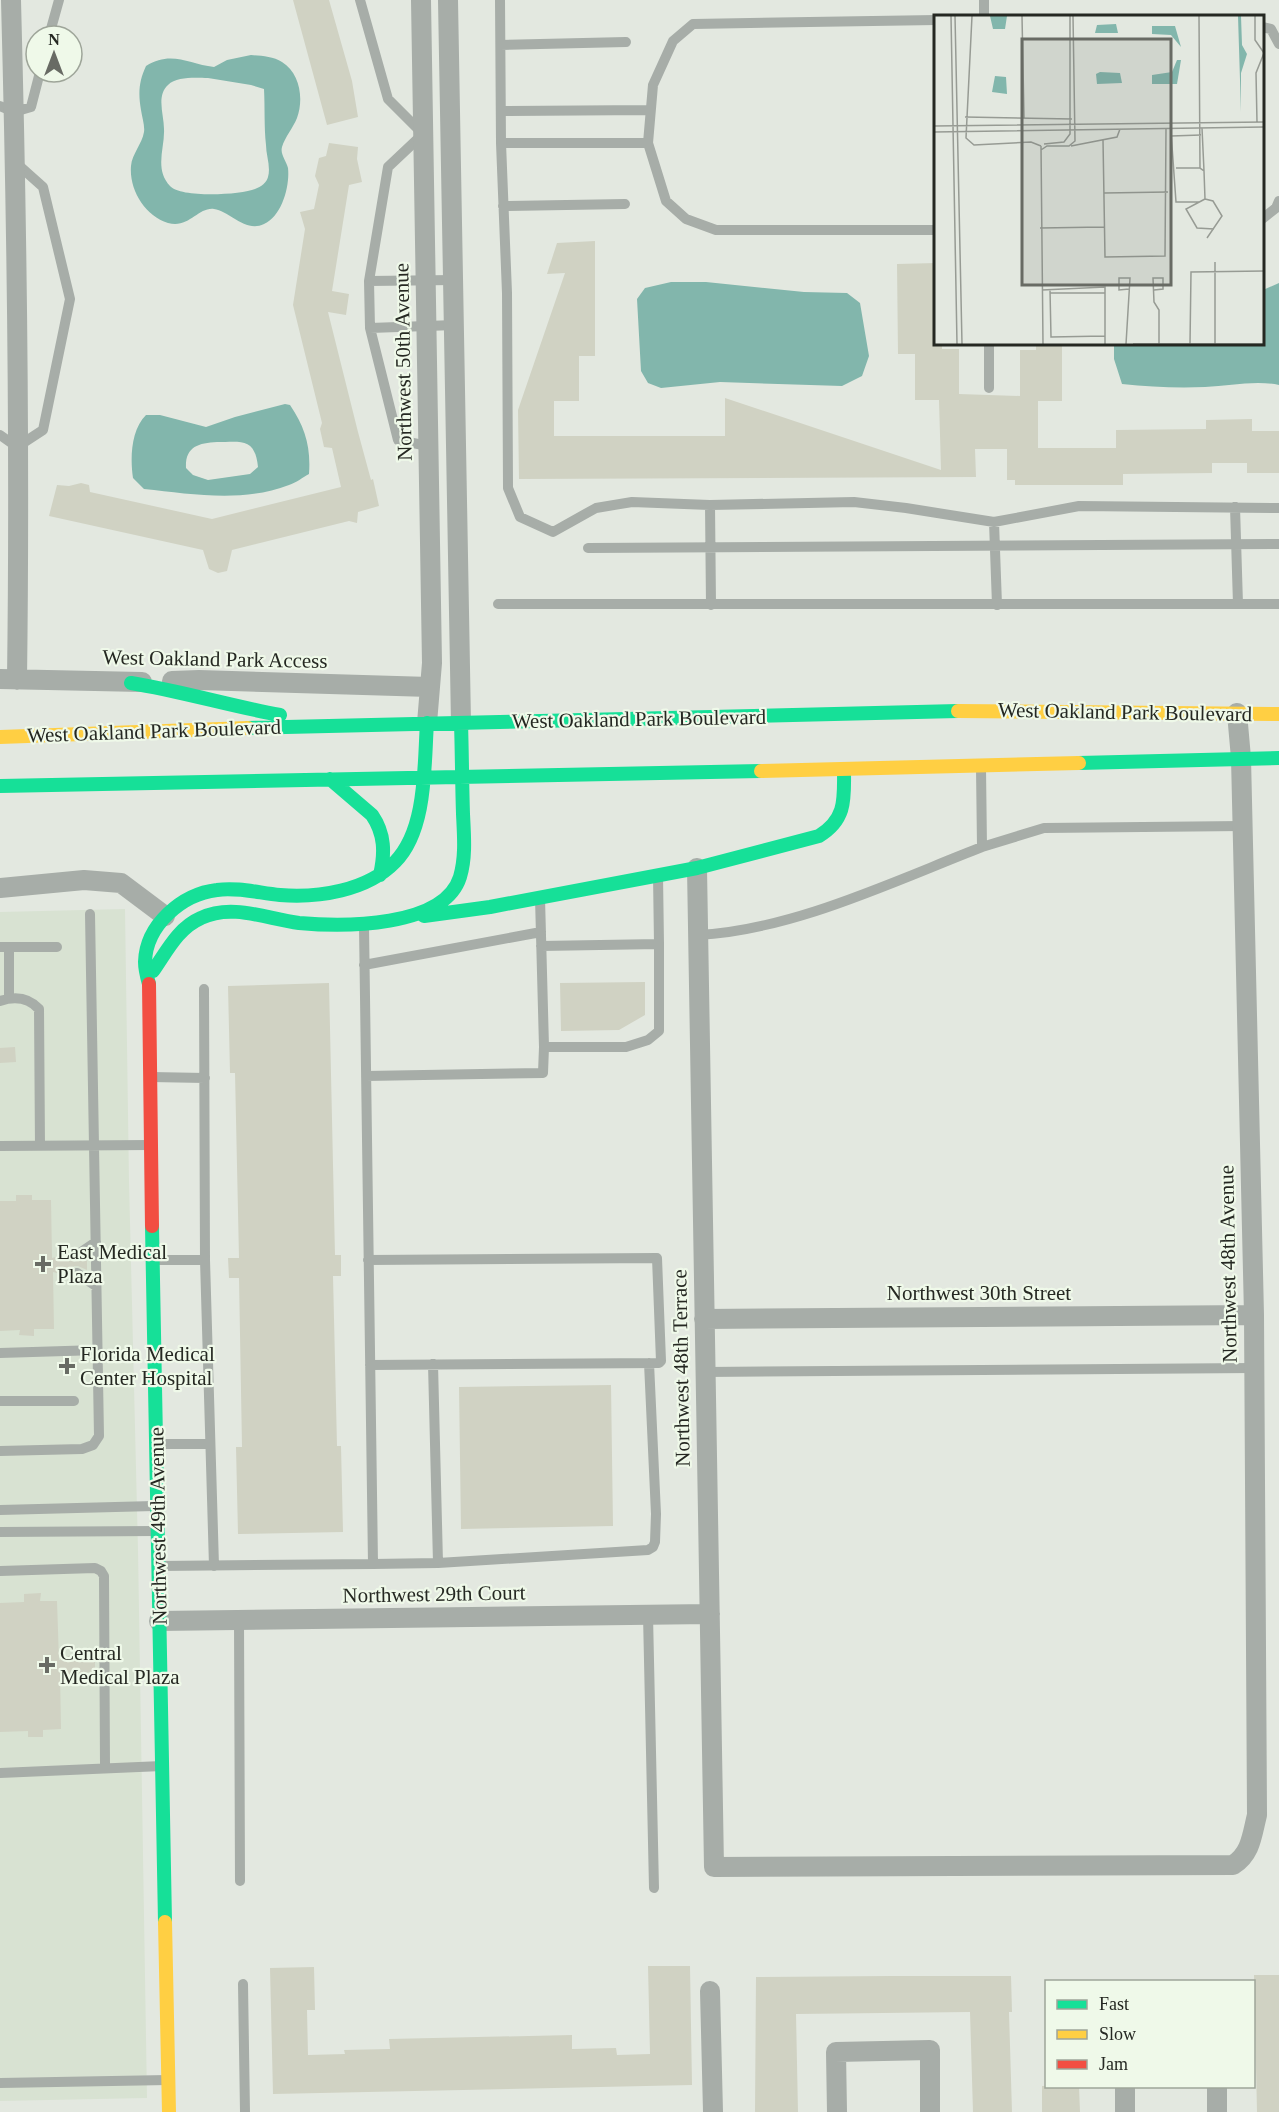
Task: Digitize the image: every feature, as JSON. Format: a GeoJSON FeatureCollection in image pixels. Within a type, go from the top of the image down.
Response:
{"type":"FeatureCollection","features":[{"type":"Feature","properties":{"kind":"main road"},"geometry":{"type":"LineString","coordinates":[[131,683],[196,694],[247,709],[340,725]]}},
{"type":"Feature","properties":{"kind":"main road","name":"West Oakland Park Boulevard"},"geometry":{"type":"LineString","coordinates":[[0,737],[340,725],[957,711],[1279,714]]}},
{"type":"Feature","properties":{"kind":"main road","name":"Northwest 49th Avenue"},"geometry":{"type":"LineString","coordinates":[[169,2112],[152,1260],[151,1077],[148,977],[144,960],[154,932],[165,916],[191,898],[210,891],[235,889],[281,894],[314,894],[348,887],[380,875],[394,864],[405,849],[419,815],[427,723]]}},
{"type":"Feature","properties":{"kind":"main road"},"geometry":{"type":"LineString","coordinates":[[404,919],[423,913],[447,898],[462,872],[465,842],[461,723]]}},
{"type":"Feature","properties":{"kind":"main road","name":"West Oakland Park Boulevard"},"geometry":{"type":"LineString","coordinates":[[0,786],[1279,758]]}},
{"type":"Feature","properties":{"kind":"main road"},"geometry":{"type":"LineString","coordinates":[[148,977],[162,959],[173,939],[187,926],[216,912],[301,923],[404,919],[490,907],[697,868],[819,836],[836,826],[844,802],[844,769]]}},
{"type":"Feature","properties":{"kind":"main road"},"geometry":{"type":"LineString","coordinates":[[330,779],[378,822],[385,848],[380,875]]}},
{"type":"Feature","properties":{"kind":"street"},"geometry":{"type":"LineString","coordinates":[[9,680],[17,447],[7,109],[11,0]]}},
{"type":"Feature","properties":{"kind":"street","name":"Northwest 50th Avenue"},"geometry":{"type":"LineString","coordinates":[[421,0],[432,663],[427,723]]}},
{"type":"Feature","properties":{"kind":"street"},"geometry":{"type":"LineString","coordinates":[[448,0],[461,723]]}},
{"type":"Feature","properties":{"kind":"street"},"geometry":{"type":"LineString","coordinates":[[423,135],[452,134]]}},
{"type":"Feature","properties":{"kind":"street"},"geometry":{"type":"LineString","coordinates":[[426,302],[454,301]]}},
{"type":"Feature","properties":{"kind":"street","name":"West Oakland Park Access"},"geometry":{"type":"LineString","coordinates":[[9,680],[131,683],[199,680],[430,687]]}},
{"type":"Feature","properties":{"kind":"street","name":"Northwest 48th Avenue"},"geometry":{"type":"LineString","coordinates":[[714,1867],[1233,1865],[1243,1859],[1249,1847],[1257,1815],[1254,1315],[1241,758],[1237,713]]}},
{"type":"Feature","properties":{"kind":"street","name":"Northwest 48th Terrace"},"geometry":{"type":"LineString","coordinates":[[697,868],[714,1867]]}},
{"type":"Feature","properties":{"kind":"street"},"geometry":{"type":"LineString","coordinates":[[0,888],[84,880],[121,883],[165,916]]}},
{"type":"Feature","properties":{"kind":"street","name":"Northwest 30th Street"},"geometry":{"type":"LineString","coordinates":[[704,1319],[1254,1315]]}},
{"type":"Feature","properties":{"kind":"street","name":"Northwest 29th Court"},"geometry":{"type":"LineString","coordinates":[[159,1621],[710,1614]]}},
{"type":"Feature","properties":{"kind":"street"},"geometry":{"type":"LineString","coordinates":[[710,1991],[713,2112]]}},
{"type":"Feature","properties":{"kind":"street"},"geometry":{"type":"LineString","coordinates":[[837,2112],[836,2052],[930,2050],[930,2112]]}},
{"type":"Feature","properties":{"kind":"street"},"geometry":{"type":"LineString","coordinates":[[1125,2088],[1125,2112]]}},
{"type":"Feature","properties":{"kind":"street"},"geometry":{"type":"LineString","coordinates":[[1217,2088],[1217,2112]]}},
{"type":"Feature","properties":{"kind":"lane"},"geometry":{"type":"LineString","coordinates":[[52,24],[59,0]]}},
{"type":"Feature","properties":{"kind":"lane"},"geometry":{"type":"LineString","coordinates":[[360,0],[388,99],[423,135],[388,166],[369,281],[370,328],[398,440],[428,446]]}},
{"type":"Feature","properties":{"kind":"lane"},"geometry":{"type":"LineString","coordinates":[[500,0],[501,143],[507,293],[508,488],[520,517],[553,532],[596,508],[633,502],[710,505],[854,502],[994,522],[1079,506],[1279,507]]}},
{"type":"Feature","properties":{"kind":"lane"},"geometry":{"type":"LineString","coordinates":[[934,20],[693,24],[673,40],[653,85],[648,143],[666,201],[686,219],[716,230],[834,228],[934,230]]}},
{"type":"Feature","properties":{"kind":"lane"},"geometry":{"type":"LineString","coordinates":[[1264,27],[1271,29],[1279,44]]}},
{"type":"Feature","properties":{"kind":"lane"},"geometry":{"type":"LineString","coordinates":[[501,45],[626,42]]}},
{"type":"Feature","properties":{"kind":"lane"},"geometry":{"type":"LineString","coordinates":[[7,109],[31,106],[37,84]]}},
{"type":"Feature","properties":{"kind":"lane"},"geometry":{"type":"LineString","coordinates":[[501,111],[650,110]]}},
{"type":"Feature","properties":{"kind":"lane"},"geometry":{"type":"LineString","coordinates":[[501,143],[648,143]]}},
{"type":"Feature","properties":{"kind":"lane"},"geometry":{"type":"LineString","coordinates":[[0,435],[17,447],[43,430],[70,299],[43,187],[10,152]]}},
{"type":"Feature","properties":{"kind":"lane"},"geometry":{"type":"LineString","coordinates":[[1264,218],[1276,208],[1279,201]]}},
{"type":"Feature","properties":{"kind":"lane"},"geometry":{"type":"LineString","coordinates":[[503,206],[625,204]]}},
{"type":"Feature","properties":{"kind":"lane"},"geometry":{"type":"LineString","coordinates":[[369,281],[454,280]]}},
{"type":"Feature","properties":{"kind":"lane"},"geometry":{"type":"LineString","coordinates":[[370,328],[455,325]]}},
{"type":"Feature","properties":{"kind":"lane"},"geometry":{"type":"LineString","coordinates":[[989,345],[989,388]]}},
{"type":"Feature","properties":{"kind":"lane"},"geometry":{"type":"LineString","coordinates":[[710,505],[711,605]]}},
{"type":"Feature","properties":{"kind":"lane"},"geometry":{"type":"LineString","coordinates":[[1235,507],[1238,604]]}},
{"type":"Feature","properties":{"kind":"lane"},"geometry":{"type":"LineString","coordinates":[[994,522],[997,605]]}},
{"type":"Feature","properties":{"kind":"lane"},"geometry":{"type":"LineString","coordinates":[[588,548],[1279,543]]}},
{"type":"Feature","properties":{"kind":"lane"},"geometry":{"type":"LineString","coordinates":[[498,604],[1279,604]]}},
{"type":"Feature","properties":{"kind":"lane"},"geometry":{"type":"LineString","coordinates":[[981,765],[982,847]]}},
{"type":"Feature","properties":{"kind":"lane"},"geometry":{"type":"LineString","coordinates":[[698,935],[729,933],[817,910],[982,847],[1044,828],[1242,826]]}},
{"type":"Feature","properties":{"kind":"lane"},"geometry":{"type":"LineString","coordinates":[[544,1047],[626,1047],[648,1040],[658,1031],[658,875]]}},
{"type":"Feature","properties":{"kind":"lane"},"geometry":{"type":"LineString","coordinates":[[366,1076],[543,1073],[540,898]]}},
{"type":"Feature","properties":{"kind":"lane"},"geometry":{"type":"LineString","coordinates":[[0,1451],[82,1449],[93,1445],[99,1436],[90,914]]}},
{"type":"Feature","properties":{"kind":"lane"},"geometry":{"type":"LineString","coordinates":[[364,922],[373,1564]]}},
{"type":"Feature","properties":{"kind":"lane"},"geometry":{"type":"LineString","coordinates":[[364,965],[541,932]]}},
{"type":"Feature","properties":{"kind":"lane"},"geometry":{"type":"LineString","coordinates":[[542,946],[659,944]]}},
{"type":"Feature","properties":{"kind":"lane"},"geometry":{"type":"LineString","coordinates":[[40,1146],[39,1009],[33,1002],[24,998],[4,999],[5,947],[57,947]]}},
{"type":"Feature","properties":{"kind":"lane"},"geometry":{"type":"LineString","coordinates":[[204,989],[205,1260],[214,1566]]}},
{"type":"Feature","properties":{"kind":"lane"},"geometry":{"type":"LineString","coordinates":[[151,1077],[204,1078]]}},
{"type":"Feature","properties":{"kind":"lane"},"geometry":{"type":"LineString","coordinates":[[0,1146],[152,1145]]}},
{"type":"Feature","properties":{"kind":"lane"},"geometry":{"type":"LineString","coordinates":[[77,1255],[96,1242]]}},
{"type":"Feature","properties":{"kind":"lane"},"geometry":{"type":"LineString","coordinates":[[368,1260],[657,1258],[661,1361],[658,1363],[370,1365]]}},
{"type":"Feature","properties":{"kind":"lane"},"geometry":{"type":"LineString","coordinates":[[152,1260],[205,1260]]}},
{"type":"Feature","properties":{"kind":"lane"},"geometry":{"type":"LineString","coordinates":[[77,1274],[96,1286]]}},
{"type":"Feature","properties":{"kind":"lane"},"geometry":{"type":"LineString","coordinates":[[0,1353],[98,1350]]}},
{"type":"Feature","properties":{"kind":"lane"},"geometry":{"type":"LineString","coordinates":[[159,1566],[438,1563],[648,1550],[655,1542],[656,1514],[649,1363]]}},
{"type":"Feature","properties":{"kind":"lane"},"geometry":{"type":"LineString","coordinates":[[433,1364],[438,1563]]}},
{"type":"Feature","properties":{"kind":"lane"},"geometry":{"type":"LineString","coordinates":[[705,1372],[1254,1368]]}},
{"type":"Feature","properties":{"kind":"lane"},"geometry":{"type":"LineString","coordinates":[[0,1401],[74,1401]]}},
{"type":"Feature","properties":{"kind":"lane"},"geometry":{"type":"LineString","coordinates":[[156,1444],[209,1444]]}},
{"type":"Feature","properties":{"kind":"lane"},"geometry":{"type":"LineString","coordinates":[[0,1510],[158,1506]]}},
{"type":"Feature","properties":{"kind":"lane"},"geometry":{"type":"LineString","coordinates":[[0,1532],[159,1531]]}},
{"type":"Feature","properties":{"kind":"lane"},"geometry":{"type":"LineString","coordinates":[[0,1571],[95,1568],[104,1576],[105,1767]]}},
{"type":"Feature","properties":{"kind":"lane"},"geometry":{"type":"LineString","coordinates":[[648,1615],[654,1888]]}},
{"type":"Feature","properties":{"kind":"lane"},"geometry":{"type":"LineString","coordinates":[[239,1620],[240,1881]]}},
{"type":"Feature","properties":{"kind":"lane"},"geometry":{"type":"LineString","coordinates":[[0,1773],[162,1766]]}},
{"type":"Feature","properties":{"kind":"lane"},"geometry":{"type":"LineString","coordinates":[[243,1984],[245,2112]]}},
{"type":"Feature","properties":{"kind":"lane"},"geometry":{"type":"LineString","coordinates":[[0,2083],[168,2080]]}},
{"type":"Feature","properties":{"kind":"shaded area","name":"Florida Medical Center Hospital"},"geometry":{"type":"Polygon","coordinates":[[[125,909],[147,2098],[0,2101],[0,912],[125,909]]]}},
{"type":"Feature","properties":{"kind":"water"},"geometry":{"type":"Polygon","coordinates":[[[251,55],[271,57],[288,67],[297,80],[300,95],[299,111],[282,147],[282,155],[288,168],[284,200],[270,220],[257,226],[244,224],[214,209],[203,211],[182,223],[175,224],[160,220],[152,215],[140,201],[131,175],[132,162],[144,132],[139,93],[146,66],[155,61],[172,58],[214,67],[227,60],[251,55]],[[187,78],[176,80],[164,89],[161,100],[164,136],[161,166],[162,173],[170,186],[176,190],[198,194],[225,194],[248,191],[265,182],[269,169],[265,138],[264,89],[208,78],[187,78]]]}},
{"type":"Feature","properties":{"kind":"water"},"geometry":{"type":"Polygon","coordinates":[[[671,282],[706,282],[804,292],[847,293],[860,303],[869,356],[862,376],[842,386],[720,382],[661,388],[648,383],[641,371],[637,299],[645,288],[671,282]]]}},
{"type":"Feature","properties":{"kind":"water"},"geometry":{"type":"Polygon","coordinates":[[[1279,283],[1279,385],[1252,383],[1153,387],[1122,384],[1114,359],[1114,345],[1264,345],[1264,290],[1279,283]]]}},
{"type":"Feature","properties":{"kind":"water"},"geometry":{"type":"Polygon","coordinates":[[[285,404],[290,405],[300,421],[306,438],[309,474],[292,484],[271,491],[217,496],[144,489],[133,478],[133,445],[137,428],[146,415],[160,415],[206,427],[285,404]],[[240,442],[199,445],[190,451],[186,468],[193,475],[208,480],[250,474],[258,467],[254,450],[250,446],[240,442]]]}},
{"type":"Feature","properties":{"kind":"building"},"geometry":{"type":"Polygon","coordinates":[[[293,0],[329,0],[352,81],[358,117],[327,125],[293,0]]]}},
{"type":"Feature","properties":{"kind":"building"},"geometry":{"type":"Polygon","coordinates":[[[329,143],[358,147],[357,159],[362,182],[349,185],[332,291],[349,294],[346,315],[328,312],[379,506],[358,512],[357,523],[349,521],[232,550],[227,571],[218,573],[209,569],[203,550],[49,516],[57,485],[69,486],[81,483],[89,485],[90,492],[212,519],[341,487],[332,448],[324,447],[320,429],[322,423],[293,305],[305,229],[300,212],[314,209],[319,185],[315,176],[319,158],[326,156],[329,143]]]}},
{"type":"Feature","properties":{"kind":"building"},"geometry":{"type":"Polygon","coordinates":[[[595,241],[595,356],[579,356],[579,401],[554,401],[554,436],[725,436],[725,398],[941,470],[939,400],[915,400],[915,354],[898,354],[897,264],[934,263],[934,345],[942,345],[942,349],[959,349],[959,394],[1020,396],[1020,350],[1036,350],[1036,345],[1062,345],[1062,401],[1038,401],[1038,448],[1116,448],[1116,430],[1206,429],[1206,420],[1252,419],[1252,431],[1279,431],[1279,473],[1247,473],[1247,463],[1212,463],[1212,473],[1123,474],[1123,485],[1015,485],[1015,480],[1007,480],[1007,449],[975,449],[976,477],[519,479],[518,410],[565,273],[547,274],[557,243],[595,241]]]}},
{"type":"Feature","properties":{"kind":"building"},"geometry":{"type":"Polygon","coordinates":[[[645,982],[645,1015],[619,1030],[561,1031],[560,983],[645,982]]]}},
{"type":"Feature","properties":{"kind":"building"},"geometry":{"type":"Polygon","coordinates":[[[329,983],[335,1255],[341,1255],[341,1276],[333,1276],[337,1446],[341,1446],[343,1532],[238,1534],[236,1447],[242,1447],[239,1278],[229,1278],[228,1258],[239,1258],[235,1073],[230,1073],[228,986],[329,983]]]}},
{"type":"Feature","properties":{"kind":"building"},"geometry":{"type":"Polygon","coordinates":[[[15,1047],[16,1062],[0,1063],[0,1048],[15,1047]]]}},
{"type":"Feature","properties":{"kind":"building","name":"East Medical Plaza"},"geometry":{"type":"Polygon","coordinates":[[[16,1195],[32,1195],[32,1200],[51,1200],[52,1258],[70,1253],[74,1262],[87,1258],[87,1270],[74,1266],[70,1276],[53,1272],[54,1329],[34,1329],[34,1336],[19,1335],[20,1330],[0,1331],[0,1201],[16,1201],[16,1195]]]}},
{"type":"Feature","properties":{"kind":"building"},"geometry":{"type":"Polygon","coordinates":[[[611,1385],[613,1526],[461,1529],[459,1387],[611,1385]]]}},
{"type":"Feature","properties":{"kind":"building","name":"Central Medical Plaza"},"geometry":{"type":"Polygon","coordinates":[[[41,1593],[40,1601],[57,1601],[59,1660],[76,1653],[95,1659],[95,1670],[77,1676],[60,1674],[61,1729],[43,1730],[43,1737],[28,1737],[28,1731],[0,1732],[0,1603],[24,1602],[24,1594],[41,1593]]]}},
{"type":"Feature","properties":{"kind":"building"},"geometry":{"type":"Polygon","coordinates":[[[648,1966],[690,1966],[692,2085],[273,2094],[270,1968],[314,1967],[315,2010],[307,2010],[308,2055],[345,2054],[344,2050],[390,2049],[389,2039],[572,2035],[572,2049],[616,2048],[617,2055],[650,2054],[648,1966]]]}},
{"type":"Feature","properties":{"kind":"building"},"geometry":{"type":"Polygon","coordinates":[[[1254,1975],[1279,1975],[1279,2112],[1257,2112],[1254,1975]]]}},
{"type":"Feature","properties":{"kind":"building"},"geometry":{"type":"Polygon","coordinates":[[[1011,1976],[1012,2012],[1009,2012],[1012,2112],[973,2112],[970,2012],[796,2014],[798,2112],[755,2112],[756,1977],[1011,1976]]]}},
{"type":"Feature","properties":{"kind":"building"},"geometry":{"type":"Polygon","coordinates":[[[1042,2086],[1045,2088],[1079,2088],[1080,2112],[1042,2112],[1042,2086]]]}},
{"type":"Feature","properties":{"kind":"traffic: fast"},"geometry":{"type":"LineString","coordinates":[[131,683],[280,715]]}},
{"type":"Feature","properties":{"kind":"traffic: fast"},"geometry":{"type":"LineString","coordinates":[[248,728],[958,711]]}},
{"type":"Feature","properties":{"kind":"traffic: fast"},"geometry":{"type":"LineString","coordinates":[[149,984],[145,962],[152,936],[168,914],[191,898],[225,889],[295,896],[326,894],[371,880],[395,862],[413,833],[418,815],[424,777],[427,723]]}},
{"type":"Feature","properties":{"kind":"traffic: fast"},"geometry":{"type":"LineString","coordinates":[[153,971],[186,928],[193,922],[213,914],[237,912],[299,923],[365,924],[413,915],[434,906],[450,894],[460,877],[464,854],[461,723]]}},
{"type":"Feature","properties":{"kind":"traffic: fast"},"geometry":{"type":"LineString","coordinates":[[1079,763],[1279,758]]}},
{"type":"Feature","properties":{"kind":"traffic: fast"},"geometry":{"type":"LineString","coordinates":[[424,916],[490,907],[697,868],[819,836],[835,822],[842,807],[844,769]]}},
{"type":"Feature","properties":{"kind":"traffic: fast"},"geometry":{"type":"LineString","coordinates":[[0,786],[761,771]]}},
{"type":"Feature","properties":{"kind":"traffic: fast"},"geometry":{"type":"LineString","coordinates":[[330,779],[372,815],[376,822],[383,844],[380,875]]}},
{"type":"Feature","properties":{"kind":"traffic: fast"},"geometry":{"type":"LineString","coordinates":[[152,1226],[165,1922]]}},
{"type":"Feature","properties":{"kind":"traffic: slow"},"geometry":{"type":"LineString","coordinates":[[958,711],[1279,714]]}},
{"type":"Feature","properties":{"kind":"traffic: slow"},"geometry":{"type":"LineString","coordinates":[[0,737],[248,728]]}},
{"type":"Feature","properties":{"kind":"traffic: slow"},"geometry":{"type":"LineString","coordinates":[[761,771],[1079,763]]}},
{"type":"Feature","properties":{"kind":"traffic: slow"},"geometry":{"type":"LineString","coordinates":[[165,1922],[169,2112]]}},
{"type":"Feature","properties":{"kind":"traffic: jam"},"geometry":{"type":"LineString","coordinates":[[149,984],[152,1226]]}},
{"type":"Feature","properties":{"kind":"place","name":"East Medical Plaza"},"geometry":{"type":"Point","coordinates":[43,1264]}},
{"type":"Feature","properties":{"kind":"place","name":"Florida Medical Center Hospital"},"geometry":{"type":"Point","coordinates":[67,1366]}},
{"type":"Feature","properties":{"kind":"place","name":"Central Medical Plaza"},"geometry":{"type":"Point","coordinates":[47,1665]}}]}
